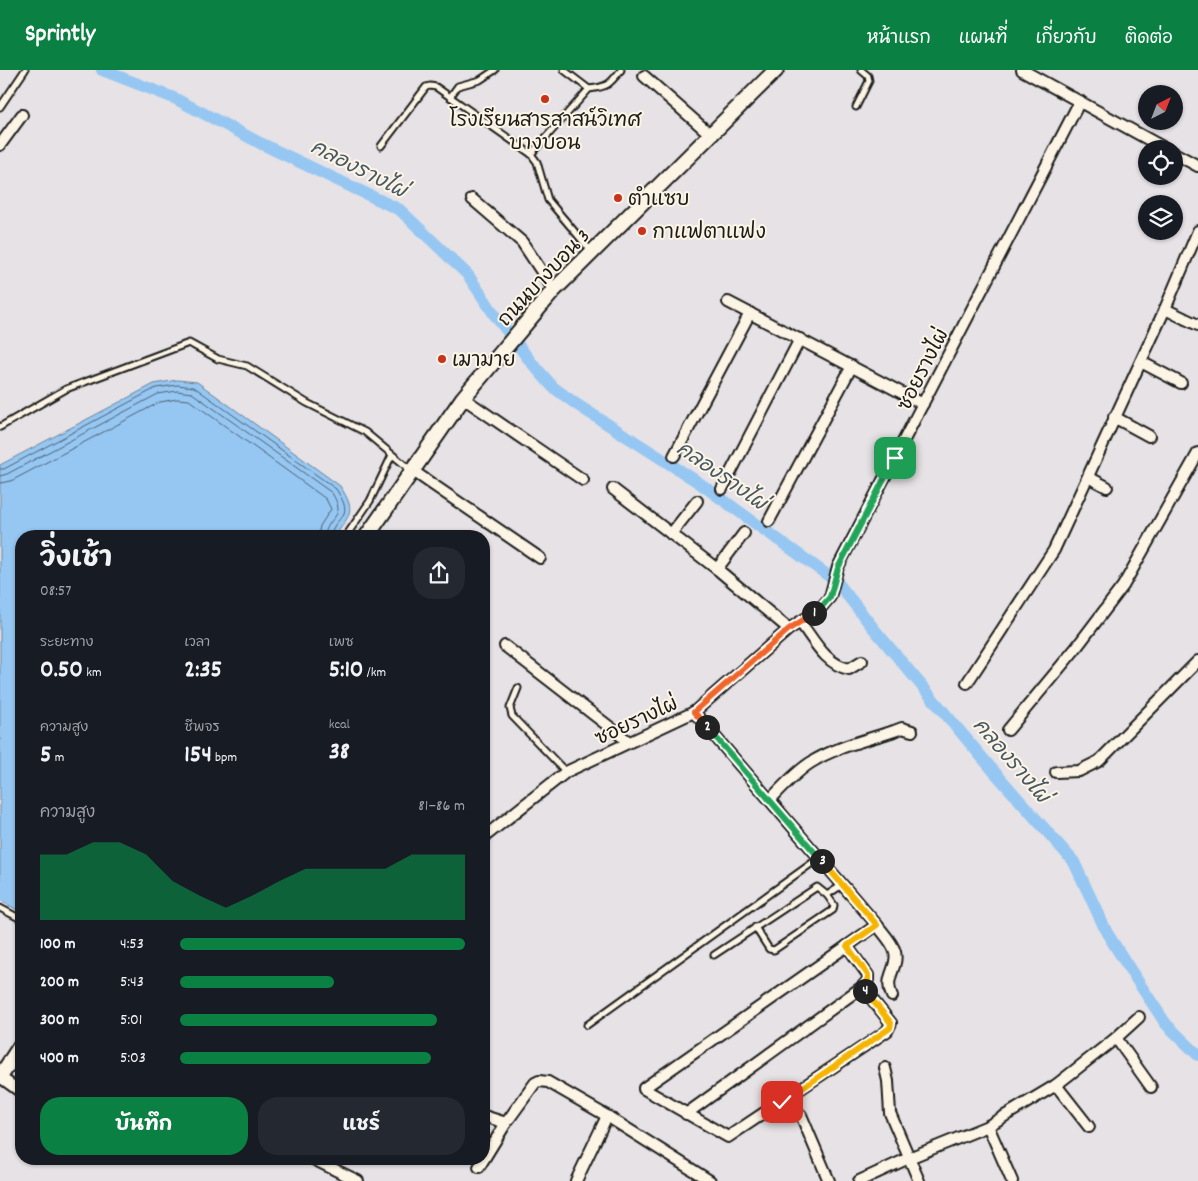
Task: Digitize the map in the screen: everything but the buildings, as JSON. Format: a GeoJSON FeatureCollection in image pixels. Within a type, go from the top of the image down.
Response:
{"type":"FeatureCollection","features":[{"type":"Feature","properties":{"kind":"main road","name":"ถนนบางบอน 3"},"geometry":{"type":"LineString","coordinates":[[372,530],[463,398],[554,290],[776,70]]}},
{"type":"Feature","properties":{"kind":"main road"},"geometry":{"type":"LineString","coordinates":[[0,1077],[15,1054]]}},
{"type":"Feature","properties":{"kind":"street"},"geometry":{"type":"LineString","coordinates":[[1022,70],[1150,140]]}},
{"type":"Feature","properties":{"kind":"street"},"geometry":{"type":"LineString","coordinates":[[644,76],[710,135]]}},
{"type":"Feature","properties":{"kind":"street","name":"ซอยรางไผ่"},"geometry":{"type":"LineString","coordinates":[[490,832],[566,772],[694,712],[789,629],[819,610],[830,597],[838,568],[1080,101]]}},
{"type":"Feature","properties":{"kind":"street"},"geometry":{"type":"LineString","coordinates":[[0,145],[22,115]]}},
{"type":"Feature","properties":{"kind":"street"},"geometry":{"type":"LineString","coordinates":[[1183,158],[1198,166]]}},
{"type":"Feature","properties":{"kind":"street"},"geometry":{"type":"LineString","coordinates":[[472,199],[522,242],[554,290]]}},
{"type":"Feature","properties":{"kind":"street"},"geometry":{"type":"LineString","coordinates":[[967,684],[1054,550],[1165,309],[1194,255],[1198,231]]}},
{"type":"Feature","properties":{"kind":"street"},"geometry":{"type":"LineString","coordinates":[[728,302],[924,404]]}},
{"type":"Feature","properties":{"kind":"street"},"geometry":{"type":"LineString","coordinates":[[1165,309],[1198,325]]}},
{"type":"Feature","properties":{"kind":"street"},"geometry":{"type":"LineString","coordinates":[[674,456],[750,313]]}},
{"type":"Feature","properties":{"kind":"street"},"geometry":{"type":"LineString","coordinates":[[722,490],[800,339]]}},
{"type":"Feature","properties":{"kind":"street"},"geometry":{"type":"LineString","coordinates":[[1140,362],[1180,383]]}},
{"type":"Feature","properties":{"kind":"street"},"geometry":{"type":"LineString","coordinates":[[769,521],[852,366]]}},
{"type":"Feature","properties":{"kind":"street"},"geometry":{"type":"LineString","coordinates":[[463,398],[583,480]]}},
{"type":"Feature","properties":{"kind":"street"},"geometry":{"type":"LineString","coordinates":[[1114,417],[1149,436]]}},
{"type":"Feature","properties":{"kind":"street"},"geometry":{"type":"LineString","coordinates":[[1008,730],[1076,648],[1123,586],[1198,453]]}},
{"type":"Feature","properties":{"kind":"street"},"geometry":{"type":"LineString","coordinates":[[412,471],[540,558]]}},
{"type":"Feature","properties":{"kind":"street"},"geometry":{"type":"LineString","coordinates":[[1088,477],[1107,487]]}},
{"type":"Feature","properties":{"kind":"street"},"geometry":{"type":"LineString","coordinates":[[613,489],[717,569],[789,629]]}},
{"type":"Feature","properties":{"kind":"street"},"geometry":{"type":"LineString","coordinates":[[671,534],[697,501]]}},
{"type":"Feature","properties":{"kind":"street"},"geometry":{"type":"LineString","coordinates":[[717,569],[744,533]]}},
{"type":"Feature","properties":{"kind":"street"},"geometry":{"type":"LineString","coordinates":[[800,622],[825,656],[834,664],[849,669],[862,661]]}},
{"type":"Feature","properties":{"kind":"street"},"geometry":{"type":"LineString","coordinates":[[505,646],[629,742]]}},
{"type":"Feature","properties":{"kind":"street"},"geometry":{"type":"LineString","coordinates":[[1056,772],[1079,772],[1099,761],[1198,661]]}},
{"type":"Feature","properties":{"kind":"street"},"geometry":{"type":"LineString","coordinates":[[694,712],[877,925],[895,952],[889,980],[892,996]]}},
{"type":"Feature","properties":{"kind":"street"},"geometry":{"type":"LineString","coordinates":[[770,800],[790,779],[810,763],[826,754],[902,728],[912,731]]}},
{"type":"Feature","properties":{"kind":"street"},"geometry":{"type":"LineString","coordinates":[[862,987],[891,1023],[887,1031],[728,1137],[645,1091],[644,1088],[877,925]]}},
{"type":"Feature","properties":{"kind":"street"},"geometry":{"type":"LineString","coordinates":[[686,1114],[862,987],[868,980],[868,975],[847,946]]}},
{"type":"Feature","properties":{"kind":"street"},"geometry":{"type":"LineString","coordinates":[[860,1181],[909,1158],[988,1126],[1056,1085],[1116,1038],[1139,1017]]}},
{"type":"Feature","properties":{"kind":"street"},"geometry":{"type":"LineString","coordinates":[[1116,1038],[1151,1087]]}},
{"type":"Feature","properties":{"kind":"street"},"geometry":{"type":"LineString","coordinates":[[885,1068],[888,1081],[890,1113],[919,1181]]}},
{"type":"Feature","properties":{"kind":"street"},"geometry":{"type":"LineString","coordinates":[[0,1077],[15,1088]]}},
{"type":"Feature","properties":{"kind":"street"},"geometry":{"type":"LineString","coordinates":[[490,1149],[535,1083],[539,1081],[548,1082],[607,1116],[710,1181]]}},
{"type":"Feature","properties":{"kind":"street"},"geometry":{"type":"LineString","coordinates":[[1056,1085],[1089,1127]]}},
{"type":"Feature","properties":{"kind":"street"},"geometry":{"type":"LineString","coordinates":[[801,1115],[828,1181]]}},
{"type":"Feature","properties":{"kind":"street"},"geometry":{"type":"LineString","coordinates":[[576,1181],[607,1116]]}},
{"type":"Feature","properties":{"kind":"street"},"geometry":{"type":"LineString","coordinates":[[490,1118],[506,1123]]}},
{"type":"Feature","properties":{"kind":"street"},"geometry":{"type":"LineString","coordinates":[[988,1126],[1012,1181]]}},
{"type":"Feature","properties":{"kind":"street"},"geometry":{"type":"LineString","coordinates":[[325,1165],[358,1181]]}},
{"type":"Feature","properties":{"kind":"lane"},"geometry":{"type":"LineString","coordinates":[[0,107],[25,70]]}},
{"type":"Feature","properties":{"kind":"lane"},"geometry":{"type":"LineString","coordinates":[[450,97],[458,86],[480,80],[495,70]]}},
{"type":"Feature","properties":{"kind":"lane"},"geometry":{"type":"LineString","coordinates":[[564,70],[590,89],[601,88],[610,84],[622,70]]}},
{"type":"Feature","properties":{"kind":"lane"},"geometry":{"type":"LineString","coordinates":[[856,106],[870,80],[861,70]]}},
{"type":"Feature","properties":{"kind":"lane"},"geometry":{"type":"LineString","coordinates":[[381,146],[426,87],[436,87],[531,154],[537,162],[548,200],[592,252]]}},
{"type":"Feature","properties":{"kind":"lane"},"geometry":{"type":"LineString","coordinates":[[531,154],[590,89]]}},
{"type":"Feature","properties":{"kind":"lane"},"geometry":{"type":"LineString","coordinates":[[0,428],[66,388],[189,343],[218,359],[247,366],[307,403],[365,432],[412,471]]}},
{"type":"Feature","properties":{"kind":"lane"},"geometry":{"type":"LineString","coordinates":[[350,530],[370,501],[392,454]]}},
{"type":"Feature","properties":{"kind":"lane"},"geometry":{"type":"LineString","coordinates":[[518,688],[510,708],[512,716],[566,772]]}},
{"type":"Feature","properties":{"kind":"lane"},"geometry":{"type":"LineString","coordinates":[[587,1026],[819,858]]}},
{"type":"Feature","properties":{"kind":"lane"},"geometry":{"type":"LineString","coordinates":[[827,895],[842,884]]}},
{"type":"Feature","properties":{"kind":"lane"},"geometry":{"type":"LineString","coordinates":[[714,955],[755,927],[817,886],[834,905],[833,910],[774,950],[769,949],[755,927]]}},
{"type":"Feature","properties":{"kind":"lane"},"geometry":{"type":"LineString","coordinates":[[0,908],[15,916]]}},
{"type":"Feature","properties":{"kind":"water"},"geometry":{"type":"Polygon","coordinates":[[[177,380],[197,382],[340,486],[348,501],[350,512],[339,530],[15,530],[15,909],[0,900],[0,465],[154,384],[177,380]]]}},
{"type":"Feature","properties":{"kind":"waterway","name":"คลองรางไผ่"},"geometry":{"type":"LineString","coordinates":[[102,70],[174,98],[260,143],[400,210],[468,275],[494,314],[553,387],[576,404],[698,482],[837,582],[991,768],[1074,862],[1107,933],[1131,971],[1166,1024],[1198,1055]]}},
{"type":"Feature","properties":{"kind":"place","name":"โรงเรียนสารสาสน์วิเทศ บางบอน"},"geometry":{"type":"Point","coordinates":[545,99]}},
{"type":"Feature","properties":{"kind":"place","name":"ตำแซบ"},"geometry":{"type":"Point","coordinates":[618,198]}},
{"type":"Feature","properties":{"kind":"place","name":"กาแฟตาแฟง"},"geometry":{"type":"Point","coordinates":[642,231]}},
{"type":"Feature","properties":{"kind":"place","name":"เมามาย"},"geometry":{"type":"Point","coordinates":[442,359]}},
{"type":"Feature","properties":{"kind":"route"},"geometry":{"type":"LineString","coordinates":[[782,1102],[890,1028],[891,1023],[862,987],[869,978],[868,975],[847,946],[877,925],[694,712],[789,629],[819,610],[830,597],[838,568],[895,458]]}}]}
